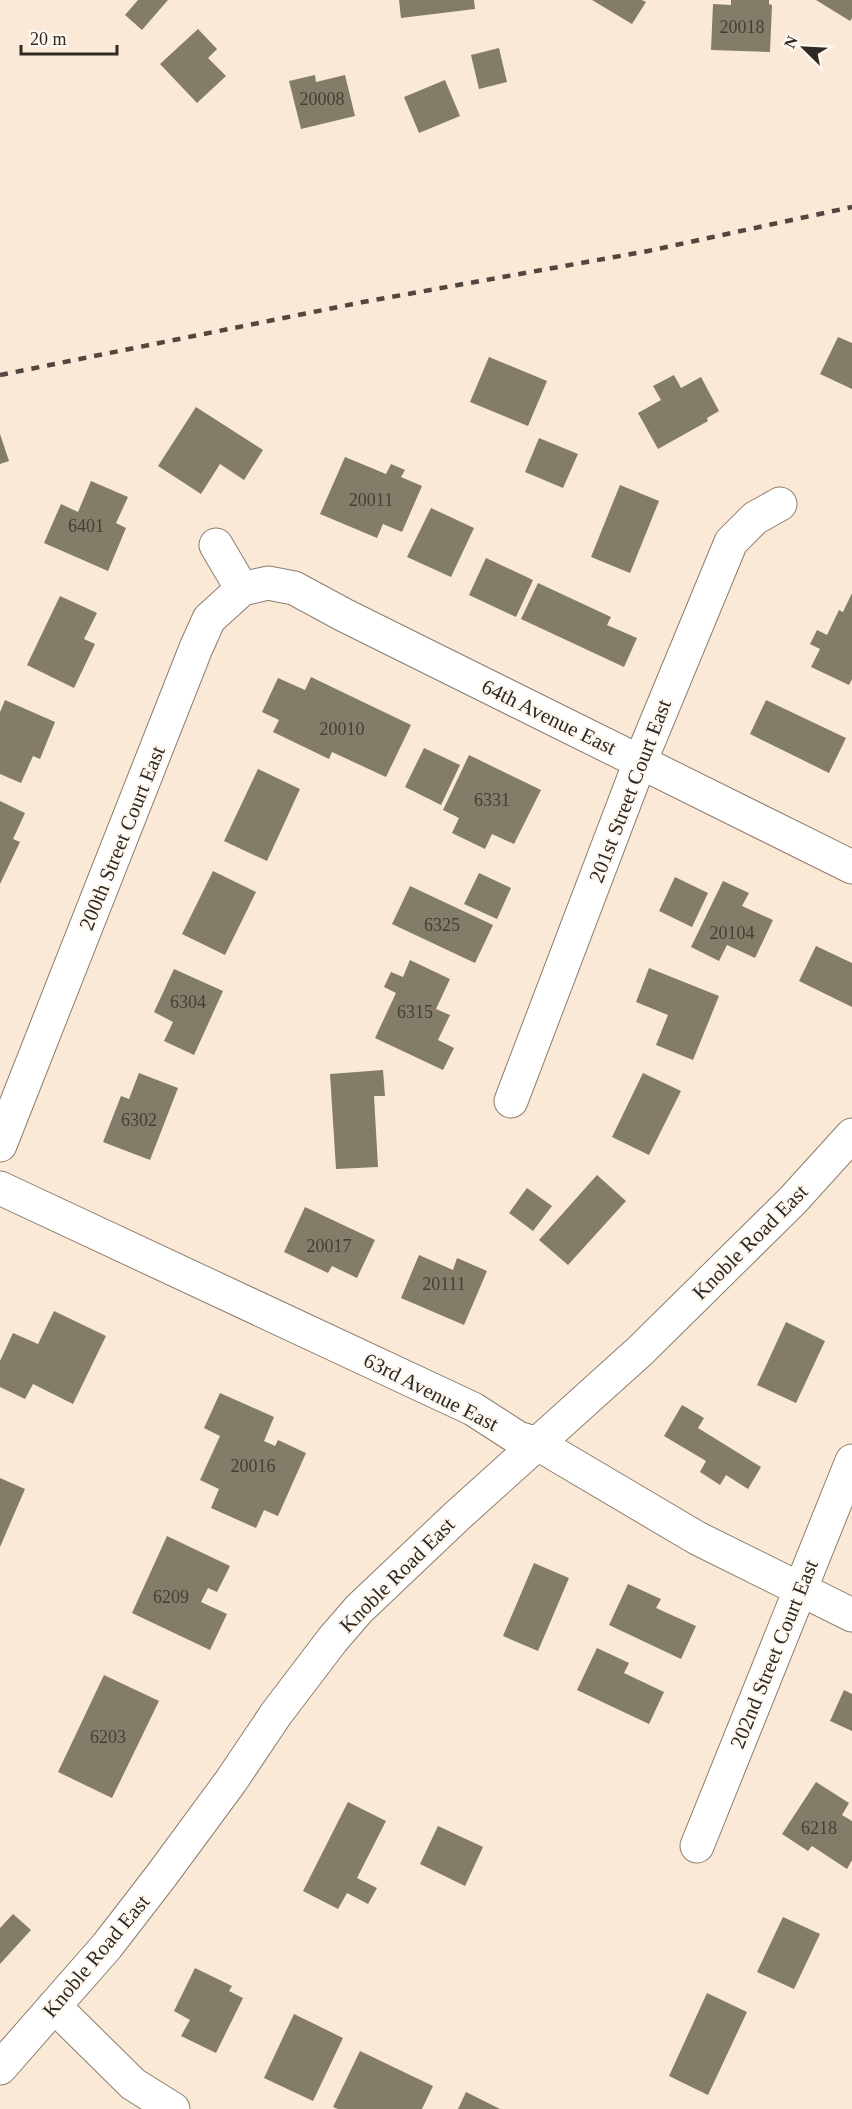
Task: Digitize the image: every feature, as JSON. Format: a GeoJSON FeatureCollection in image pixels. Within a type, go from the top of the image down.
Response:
{"type":"FeatureCollection","features":[{"type":"Feature","properties":{"kind":"street","name":"201st Street Court East"},"geometry":{"type":"LineString","coordinates":[[511,1101],[640,762],[731,542],[755,518],[780,504]]}},
{"type":"Feature","properties":{"kind":"street"},"geometry":{"type":"LineString","coordinates":[[216,546],[243,589]]}},
{"type":"Feature","properties":{"kind":"street","name":"64th Avenue East"},"geometry":{"type":"LineString","coordinates":[[243,589],[268,583],[294,588],[852,867]]}},
{"type":"Feature","properties":{"kind":"street","name":"200th Street Court East"},"geometry":{"type":"LineString","coordinates":[[0,1145],[196,648],[209,619],[243,589]]}},
{"type":"Feature","properties":{"kind":"street","name":"Knoble Road East"},"geometry":{"type":"LineString","coordinates":[[0,2068],[106,1946],[161,1876],[231,1781],[276,1714],[359,1609],[666,1326],[793,1200],[852,1135]]}},
{"type":"Feature","properties":{"kind":"street","name":"63rd Avenue East"},"geometry":{"type":"LineString","coordinates":[[0,1188],[473,1409],[518,1438],[538,1444],[697,1538],[852,1615]]}},
{"type":"Feature","properties":{"kind":"street","name":"202nd Street Court East"},"geometry":{"type":"LineString","coordinates":[[697,1846],[852,1461]]}},
{"type":"Feature","properties":{"kind":"street"},"geometry":{"type":"LineString","coordinates":[[54,2006],[133,2084],[173,2109]]}},
{"type":"Feature","properties":{"kind":"building"},"geometry":{"type":"Polygon","coordinates":[[[138,0],[168,0],[142,30],[125,15],[138,0]]]}},
{"type":"Feature","properties":{"kind":"building"},"geometry":{"type":"Polygon","coordinates":[[[399,0],[474,0],[475,9],[401,18],[399,0]]]}},
{"type":"Feature","properties":{"kind":"building"},"geometry":{"type":"Polygon","coordinates":[[[592,0],[642,0],[646,2],[632,24],[592,0]]]}},
{"type":"Feature","properties":{"kind":"building"},"geometry":{"type":"Polygon","coordinates":[[[731,0],[769,0],[769,4],[772,5],[770,52],[711,50],[713,4],[731,5],[731,0]]]}},
{"type":"Feature","properties":{"kind":"building"},"geometry":{"type":"Polygon","coordinates":[[[816,0],[852,0],[852,18],[850,21],[816,0]]]}},
{"type":"Feature","properties":{"kind":"building"},"geometry":{"type":"Polygon","coordinates":[[[198,29],[217,49],[208,58],[226,76],[197,103],[160,64],[198,29]]]}},
{"type":"Feature","properties":{"kind":"building"},"geometry":{"type":"Polygon","coordinates":[[[499,48],[507,82],[479,89],[471,55],[499,48]]]}},
{"type":"Feature","properties":{"kind":"building"},"geometry":{"type":"Polygon","coordinates":[[[315,75],[316,82],[345,75],[355,116],[301,129],[289,81],[315,75]]]}},
{"type":"Feature","properties":{"kind":"building"},"geometry":{"type":"Polygon","coordinates":[[[445,80],[460,116],[419,133],[404,97],[445,80]]]}},
{"type":"Feature","properties":{"kind":"building"},"geometry":{"type":"Polygon","coordinates":[[[838,337],[852,343],[852,389],[820,374],[838,337]]]}},
{"type":"Feature","properties":{"kind":"building"},"geometry":{"type":"Polygon","coordinates":[[[489,357],[547,381],[528,426],[470,402],[489,357]]]}},
{"type":"Feature","properties":{"kind":"building"},"geometry":{"type":"Polygon","coordinates":[[[674,375],[681,388],[701,377],[719,411],[707,418],[708,421],[658,449],[638,413],[661,400],[653,386],[674,375]]]}},
{"type":"Feature","properties":{"kind":"building"},"geometry":{"type":"Polygon","coordinates":[[[196,407],[263,450],[244,480],[220,464],[201,494],[158,466],[196,407]]]}},
{"type":"Feature","properties":{"kind":"building"},"geometry":{"type":"Polygon","coordinates":[[[0,434],[9,461],[0,464],[0,434]]]}},
{"type":"Feature","properties":{"kind":"building"},"geometry":{"type":"Polygon","coordinates":[[[539,438],[578,454],[563,488],[525,472],[539,438]]]}},
{"type":"Feature","properties":{"kind":"building"},"geometry":{"type":"Polygon","coordinates":[[[345,457],[386,474],[391,464],[405,470],[401,477],[422,486],[402,532],[383,524],[377,538],[320,514],[345,457]]]}},
{"type":"Feature","properties":{"kind":"building"},"geometry":{"type":"Polygon","coordinates":[[[91,481],[128,497],[116,523],[126,528],[108,571],[44,543],[61,504],[78,512],[91,481]]]}},
{"type":"Feature","properties":{"kind":"building"},"geometry":{"type":"Polygon","coordinates":[[[620,485],[659,501],[630,573],[591,557],[620,485]]]}},
{"type":"Feature","properties":{"kind":"building"},"geometry":{"type":"Polygon","coordinates":[[[431,508],[474,528],[451,577],[407,557],[431,508]]]}},
{"type":"Feature","properties":{"kind":"building"},"geometry":{"type":"Polygon","coordinates":[[[486,558],[533,580],[516,617],[469,595],[486,558]]]}},
{"type":"Feature","properties":{"kind":"building"},"geometry":{"type":"Polygon","coordinates":[[[538,583],[611,617],[607,625],[637,638],[624,667],[521,619],[538,583]]]}},
{"type":"Feature","properties":{"kind":"building"},"geometry":{"type":"Polygon","coordinates":[[[852,593],[852,679],[849,685],[811,667],[820,649],[810,644],[817,630],[827,635],[839,610],[843,612],[852,593]]]}},
{"type":"Feature","properties":{"kind":"building"},"geometry":{"type":"Polygon","coordinates":[[[60,596],[97,613],[84,639],[95,644],[74,688],[27,665],[60,596]]]}},
{"type":"Feature","properties":{"kind":"building"},"geometry":{"type":"Polygon","coordinates":[[[311,677],[411,725],[386,777],[332,752],[329,759],[273,732],[279,720],[262,712],[278,678],[305,690],[311,677]]]}},
{"type":"Feature","properties":{"kind":"building"},"geometry":{"type":"Polygon","coordinates":[[[5,700],[55,722],[40,759],[33,756],[21,783],[0,774],[0,712],[5,700]]]}},
{"type":"Feature","properties":{"kind":"building"},"geometry":{"type":"Polygon","coordinates":[[[766,700],[846,738],[829,773],[750,734],[766,700]]]}},
{"type":"Feature","properties":{"kind":"building"},"geometry":{"type":"Polygon","coordinates":[[[424,748],[460,765],[441,805],[405,787],[424,748]]]}},
{"type":"Feature","properties":{"kind":"building"},"geometry":{"type":"Polygon","coordinates":[[[469,755],[541,790],[514,844],[492,834],[485,849],[452,833],[459,818],[443,810],[469,755]]]}},
{"type":"Feature","properties":{"kind":"building"},"geometry":{"type":"Polygon","coordinates":[[[258,769],[300,789],[267,861],[224,841],[258,769]]]}},
{"type":"Feature","properties":{"kind":"building"},"geometry":{"type":"Polygon","coordinates":[[[0,801],[25,813],[13,839],[20,842],[0,884],[0,801]]]}},
{"type":"Feature","properties":{"kind":"building"},"geometry":{"type":"Polygon","coordinates":[[[213,871],[256,892],[225,955],[182,934],[213,871]]]}},
{"type":"Feature","properties":{"kind":"building"},"geometry":{"type":"Polygon","coordinates":[[[479,873],[511,888],[497,919],[464,904],[479,873]]]}},
{"type":"Feature","properties":{"kind":"building"},"geometry":{"type":"Polygon","coordinates":[[[675,877],[708,893],[692,927],[659,911],[675,877]]]}},
{"type":"Feature","properties":{"kind":"building"},"geometry":{"type":"Polygon","coordinates":[[[723,881],[749,893],[742,906],[773,920],[755,958],[727,945],[719,961],[691,947],[723,881]]]}},
{"type":"Feature","properties":{"kind":"building"},"geometry":{"type":"Polygon","coordinates":[[[410,886],[493,925],[475,963],[392,924],[410,886]]]}},
{"type":"Feature","properties":{"kind":"building"},"geometry":{"type":"Polygon","coordinates":[[[816,946],[852,963],[852,1007],[799,981],[816,946]]]}},
{"type":"Feature","properties":{"kind":"building"},"geometry":{"type":"Polygon","coordinates":[[[410,960],[450,979],[436,1009],[450,1015],[438,1040],[454,1048],[443,1070],[375,1038],[396,993],[384,987],[391,972],[403,977],[410,960]]]}},
{"type":"Feature","properties":{"kind":"building"},"geometry":{"type":"Polygon","coordinates":[[[649,968],[719,996],[693,1060],[656,1045],[668,1015],[636,1002],[649,968]]]}},
{"type":"Feature","properties":{"kind":"building"},"geometry":{"type":"Polygon","coordinates":[[[174,969],[223,991],[194,1055],[164,1041],[173,1022],[154,1012],[174,969]]]}},
{"type":"Feature","properties":{"kind":"building"},"geometry":{"type":"Polygon","coordinates":[[[383,1070],[385,1096],[374,1096],[378,1167],[336,1169],[330,1074],[383,1070]]]}},
{"type":"Feature","properties":{"kind":"building"},"geometry":{"type":"Polygon","coordinates":[[[139,1073],[178,1088],[150,1160],[103,1142],[121,1096],[129,1099],[139,1073]]]}},
{"type":"Feature","properties":{"kind":"building"},"geometry":{"type":"Polygon","coordinates":[[[643,1073],[681,1091],[649,1155],[612,1137],[643,1073]]]}},
{"type":"Feature","properties":{"kind":"building"},"geometry":{"type":"Polygon","coordinates":[[[597,1175],[626,1201],[568,1265],[539,1240],[597,1175]]]}},
{"type":"Feature","properties":{"kind":"building"},"geometry":{"type":"Polygon","coordinates":[[[527,1188],[552,1206],[533,1231],[509,1213],[527,1188]]]}},
{"type":"Feature","properties":{"kind":"building"},"geometry":{"type":"Polygon","coordinates":[[[305,1207],[375,1240],[357,1278],[332,1266],[328,1273],[284,1252],[305,1207]]]}},
{"type":"Feature","properties":{"kind":"building"},"geometry":{"type":"Polygon","coordinates":[[[419,1255],[453,1270],[457,1258],[487,1271],[464,1325],[401,1298],[419,1255]]]}},
{"type":"Feature","properties":{"kind":"building"},"geometry":{"type":"Polygon","coordinates":[[[54,1311],[106,1336],[73,1404],[33,1384],[25,1399],[0,1387],[0,1361],[13,1333],[38,1344],[54,1311]]]}},
{"type":"Feature","properties":{"kind":"building"},"geometry":{"type":"Polygon","coordinates":[[[786,1322],[825,1341],[796,1403],[757,1385],[786,1322]]]}},
{"type":"Feature","properties":{"kind":"building"},"geometry":{"type":"Polygon","coordinates":[[[220,1393],[274,1417],[264,1441],[275,1446],[278,1440],[306,1453],[278,1516],[264,1510],[256,1528],[211,1508],[219,1489],[200,1480],[220,1436],[204,1428],[220,1393]]]}},
{"type":"Feature","properties":{"kind":"building"},"geometry":{"type":"Polygon","coordinates":[[[682,1405],[704,1418],[698,1428],[761,1467],[748,1489],[726,1475],[720,1485],[700,1472],[706,1461],[664,1436],[682,1405]]]}},
{"type":"Feature","properties":{"kind":"building"},"geometry":{"type":"Polygon","coordinates":[[[0,1478],[25,1489],[0,1547],[0,1478]]]}},
{"type":"Feature","properties":{"kind":"building"},"geometry":{"type":"Polygon","coordinates":[[[167,1536],[230,1566],[217,1592],[208,1588],[201,1602],[227,1614],[210,1650],[132,1613],[167,1536]]]}},
{"type":"Feature","properties":{"kind":"building"},"geometry":{"type":"Polygon","coordinates":[[[534,1563],[569,1578],[538,1651],[503,1636],[534,1563]]]}},
{"type":"Feature","properties":{"kind":"building"},"geometry":{"type":"Polygon","coordinates":[[[628,1584],[661,1599],[656,1608],[696,1626],[681,1659],[609,1625],[628,1584]]]}},
{"type":"Feature","properties":{"kind":"building"},"geometry":{"type":"Polygon","coordinates":[[[597,1648],[629,1663],[624,1673],[664,1692],[649,1724],[577,1690],[597,1648]]]}},
{"type":"Feature","properties":{"kind":"building"},"geometry":{"type":"Polygon","coordinates":[[[104,1675],[159,1701],[112,1798],[58,1772],[104,1675]]]}},
{"type":"Feature","properties":{"kind":"building"},"geometry":{"type":"Polygon","coordinates":[[[844,1690],[852,1694],[852,1731],[830,1721],[844,1690]]]}},
{"type":"Feature","properties":{"kind":"building"},"geometry":{"type":"Polygon","coordinates":[[[816,1782],[849,1803],[842,1815],[852,1821],[852,1860],[847,1869],[812,1846],[808,1851],[782,1834],[816,1782]]]}},
{"type":"Feature","properties":{"kind":"building"},"geometry":{"type":"Polygon","coordinates":[[[348,1802],[386,1821],[357,1878],[377,1888],[368,1904],[347,1893],[338,1909],[303,1891],[348,1802]]]}},
{"type":"Feature","properties":{"kind":"building"},"geometry":{"type":"Polygon","coordinates":[[[438,1826],[483,1847],[465,1886],[420,1864],[438,1826]]]}},
{"type":"Feature","properties":{"kind":"building"},"geometry":{"type":"Polygon","coordinates":[[[13,1914],[31,1930],[0,1964],[0,1928],[13,1914]]]}},
{"type":"Feature","properties":{"kind":"building"},"geometry":{"type":"Polygon","coordinates":[[[783,1917],[820,1934],[794,1989],[757,1972],[783,1917]]]}},
{"type":"Feature","properties":{"kind":"building"},"geometry":{"type":"Polygon","coordinates":[[[195,1968],[232,1986],[229,1991],[243,1998],[216,2053],[181,2036],[190,2020],[174,2011],[195,1968]]]}},
{"type":"Feature","properties":{"kind":"building"},"geometry":{"type":"Polygon","coordinates":[[[707,1993],[747,2012],[708,2095],[669,2076],[707,1993]]]}},
{"type":"Feature","properties":{"kind":"building"},"geometry":{"type":"Polygon","coordinates":[[[294,2014],[343,2038],[313,2101],[264,2078],[294,2014]]]}},
{"type":"Feature","properties":{"kind":"building"},"geometry":{"type":"Polygon","coordinates":[[[360,2051],[433,2086],[422,2109],[338,2109],[333,2107],[360,2051]]]}},
{"type":"Feature","properties":{"kind":"building"},"geometry":{"type":"Polygon","coordinates":[[[466,2092],[500,2109],[458,2109],[466,2092]]]}},
{"type":"Feature","properties":{"kind":"railway"},"geometry":{"type":"LineString","coordinates":[[0,375],[363,302],[648,251],[852,207]]}}]}
